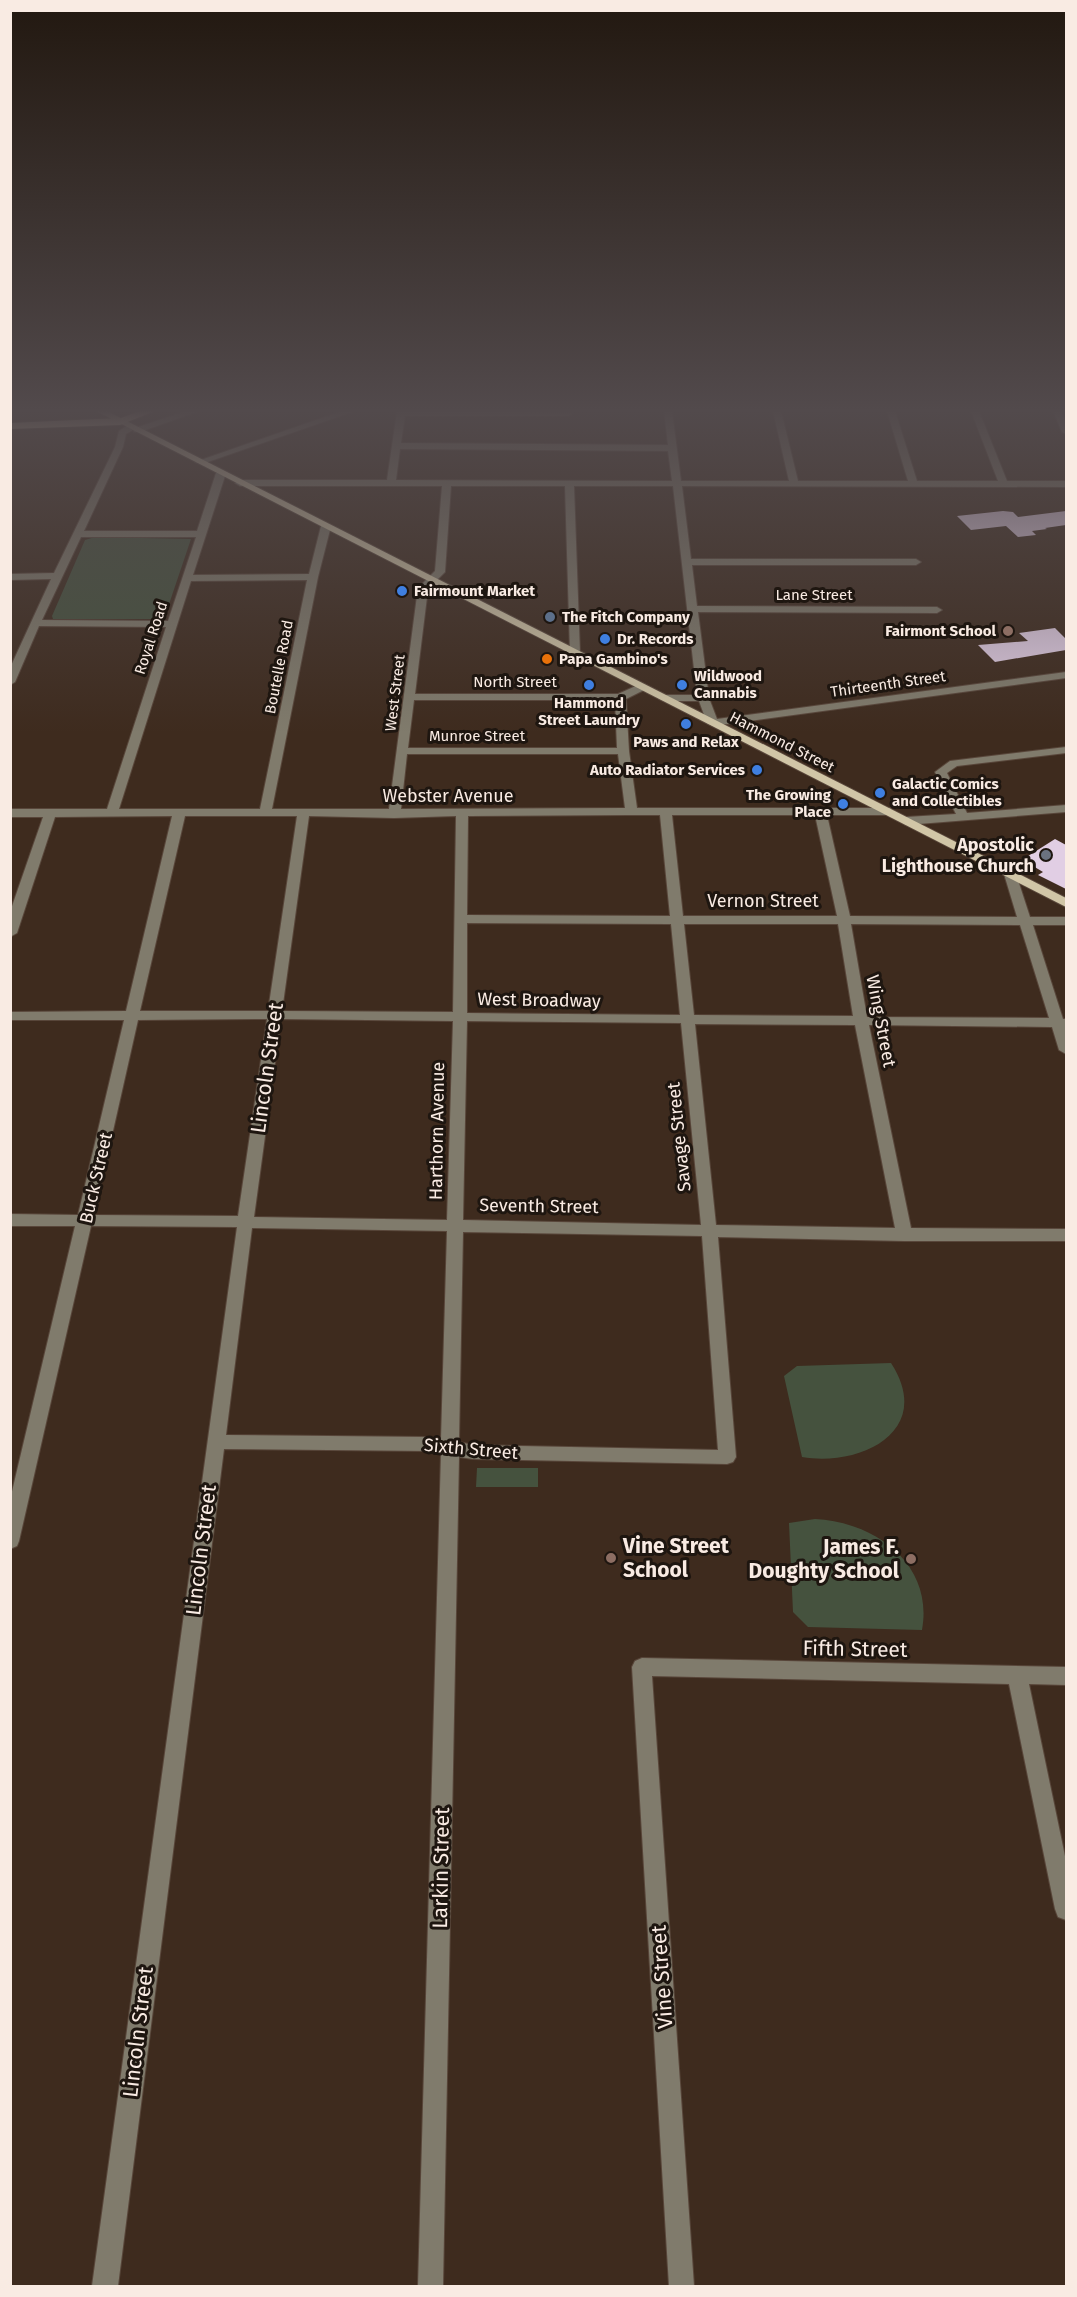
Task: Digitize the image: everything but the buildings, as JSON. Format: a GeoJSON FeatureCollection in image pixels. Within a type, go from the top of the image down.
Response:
{"type":"FeatureCollection","features":[{"type":"Feature","properties":{"kind":"main road","name":"Hammond Street"},"geometry":{"type":"LineString","coordinates":[[310,518],[1066,903]]}},
{"type":"Feature","properties":{"kind":"street"},"geometry":{"type":"LineString","coordinates":[[10,682],[35,623],[86,518]]}},
{"type":"Feature","properties":{"kind":"street","name":"Royal Road"},"geometry":{"type":"LineString","coordinates":[[111,814],[170,624],[188,578],[207,518]]}},
{"type":"Feature","properties":{"kind":"street","name":"West Street"},"geometry":{"type":"LineString","coordinates":[[393,814],[423,588],[440,570],[444,518]]}},
{"type":"Feature","properties":{"kind":"street"},"geometry":{"type":"LineString","coordinates":[[570,518],[575,653]]}},
{"type":"Feature","properties":{"kind":"street"},"geometry":{"type":"LineString","coordinates":[[680,518],[704,698],[713,723]]}},
{"type":"Feature","properties":{"kind":"street","name":"Boutelle Road"},"geometry":{"type":"LineString","coordinates":[[265,814],[313,577],[326,526]]}},
{"type":"Feature","properties":{"kind":"street"},"geometry":{"type":"LineString","coordinates":[[79,534],[202,534]]}},
{"type":"Feature","properties":{"kind":"street"},"geometry":{"type":"LineString","coordinates":[[685,562],[916,562]]}},
{"type":"Feature","properties":{"kind":"street"},"geometry":{"type":"LineString","coordinates":[[10,577],[57,576]]}},
{"type":"Feature","properties":{"kind":"street"},"geometry":{"type":"LineString","coordinates":[[188,578],[313,577]]}},
{"type":"Feature","properties":{"kind":"street","name":"Lane Street"},"geometry":{"type":"LineString","coordinates":[[691,609],[937,610]]}},
{"type":"Feature","properties":{"kind":"street"},"geometry":{"type":"LineString","coordinates":[[35,623],[170,624]]}},
{"type":"Feature","properties":{"kind":"street","name":"Thirteenth Street"},"geometry":{"type":"LineString","coordinates":[[713,723],[1066,675]]}},
{"type":"Feature","properties":{"kind":"street"},"geometry":{"type":"LineString","coordinates":[[632,813],[623,751],[620,698],[642,687]]}},
{"type":"Feature","properties":{"kind":"street","name":"North Street"},"geometry":{"type":"LineString","coordinates":[[410,697],[620,698]]}},
{"type":"Feature","properties":{"kind":"street"},"geometry":{"type":"LineString","coordinates":[[664,698],[704,698]]}},
{"type":"Feature","properties":{"kind":"street"},"geometry":{"type":"LineString","coordinates":[[963,816],[941,772],[954,762],[1066,750]]}},
{"type":"Feature","properties":{"kind":"street","name":"Munroe Street"},"geometry":{"type":"LineString","coordinates":[[403,751],[623,751]]}},
{"type":"Feature","properties":{"kind":"street"},"geometry":{"type":"LineString","coordinates":[[906,821],[1066,809]]}},
{"type":"Feature","properties":{"kind":"street","name":"Webster Avenue"},"geometry":{"type":"LineString","coordinates":[[10,813],[462,814],[886,811]]}},
{"type":"Feature","properties":{"kind":"street"},"geometry":{"type":"LineString","coordinates":[[10,933],[50,813]]}},
{"type":"Feature","properties":{"kind":"street","name":"Savage Street"},"geometry":{"type":"LineString","coordinates":[[666,813],[709,1229],[726,1457]]}},
{"type":"Feature","properties":{"kind":"street","name":"Wing Street"},"geometry":{"type":"LineString","coordinates":[[821,813],[904,1235]]}},
{"type":"Feature","properties":{"kind":"street","name":"Buck Street"},"geometry":{"type":"LineString","coordinates":[[10,1541],[18,1479],[86,1221],[179,814]]}},
{"type":"Feature","properties":{"kind":"street","name":"Lincoln Street"},"geometry":{"type":"LineString","coordinates":[[105,2286],[245,1221],[303,814]]}},
{"type":"Feature","properties":{"kind":"street","name":"Harthorn Avenue"},"geometry":{"type":"LineString","coordinates":[[449,1449],[462,814]]}},
{"type":"Feature","properties":{"kind":"street"},"geometry":{"type":"LineString","coordinates":[[1010,874],[1024,920],[1062,1023],[1066,1050]]}},
{"type":"Feature","properties":{"kind":"street","name":"Vernon Street"},"geometry":{"type":"LineString","coordinates":[[459,919],[1066,921]]}},
{"type":"Feature","properties":{"kind":"street","name":"West Broadway"},"geometry":{"type":"LineString","coordinates":[[10,1016],[274,1015],[1062,1023]]}},
{"type":"Feature","properties":{"kind":"street","name":"Seventh Street"},"geometry":{"type":"LineString","coordinates":[[10,1220],[245,1221],[709,1229],[904,1235],[1066,1235]]}},
{"type":"Feature","properties":{"kind":"street","name":"Sixth Street"},"geometry":{"type":"LineString","coordinates":[[216,1442],[428,1444],[473,1452],[726,1457]]}},
{"type":"Feature","properties":{"kind":"street","name":"Larkin Street"},"geometry":{"type":"LineString","coordinates":[[431,2286],[449,1449]]}},
{"type":"Feature","properties":{"kind":"street","name":"Fifth Street"},"geometry":{"type":"LineString","coordinates":[[642,1667],[1066,1676]]}},
{"type":"Feature","properties":{"kind":"street","name":"Vine Street"},"geometry":{"type":"LineString","coordinates":[[642,1667],[682,2286]]}},
{"type":"Feature","properties":{"kind":"street"},"geometry":{"type":"LineString","coordinates":[[1017,1676],[1066,1909]]}},
{"type":"Feature","properties":{"kind":"green space"},"geometry":{"type":"Polygon","coordinates":[[[95,537],[191,539],[164,619],[53,619],[52,616],[85,540],[95,537]]]}},
{"type":"Feature","properties":{"kind":"green space"},"geometry":{"type":"Polygon","coordinates":[[[891,1363],[902,1387],[904,1408],[898,1425],[885,1439],[868,1450],[847,1456],[825,1459],[802,1457],[784,1376],[797,1366],[891,1363]]]}},
{"type":"Feature","properties":{"kind":"green space"},"geometry":{"type":"Polygon","coordinates":[[[477,1468],[538,1468],[538,1487],[476,1487],[477,1468]]]}},
{"type":"Feature","properties":{"kind":"green space"},"geometry":{"type":"Polygon","coordinates":[[[815,1519],[859,1528],[896,1551],[909,1567],[919,1585],[923,1606],[922,1630],[808,1627],[793,1612],[789,1523],[815,1519]]]}},
{"type":"Feature","properties":{"kind":"place","name":"Fairmount Market"},"geometry":{"type":"Point","coordinates":[402,591]}},
{"type":"Feature","properties":{"kind":"place","name":"The Fitch Company"},"geometry":{"type":"Point","coordinates":[550,617]}},
{"type":"Feature","properties":{"kind":"place","name":"Fairmont School"},"geometry":{"type":"Point","coordinates":[1008,631]}},
{"type":"Feature","properties":{"kind":"place","name":"Dr. Records"},"geometry":{"type":"Point","coordinates":[605,639]}},
{"type":"Feature","properties":{"kind":"place","name":"Papa Gambino's"},"geometry":{"type":"Point","coordinates":[547,659]}},
{"type":"Feature","properties":{"kind":"place","name":"Hammond Street Laundry"},"geometry":{"type":"Point","coordinates":[589,685]}},
{"type":"Feature","properties":{"kind":"place","name":"Wildwood Cannabis"},"geometry":{"type":"Point","coordinates":[682,685]}},
{"type":"Feature","properties":{"kind":"place","name":"Paws and Relax"},"geometry":{"type":"Point","coordinates":[686,724]}},
{"type":"Feature","properties":{"kind":"place","name":"Auto Radiator Services"},"geometry":{"type":"Point","coordinates":[757,770]}},
{"type":"Feature","properties":{"kind":"place","name":"Galactic Comics and Collectibles"},"geometry":{"type":"Point","coordinates":[880,793]}},
{"type":"Feature","properties":{"kind":"place","name":"The Growing Place"},"geometry":{"type":"Point","coordinates":[843,804]}},
{"type":"Feature","properties":{"kind":"place","name":"Apostolic Lighthouse Church"},"geometry":{"type":"Point","coordinates":[1046,855]}},
{"type":"Feature","properties":{"kind":"place","name":"Vine Street School"},"geometry":{"type":"Point","coordinates":[611,1558]}},
{"type":"Feature","properties":{"kind":"place","name":"James F. Doughty School"},"geometry":{"type":"Point","coordinates":[911,1559]}}]}
